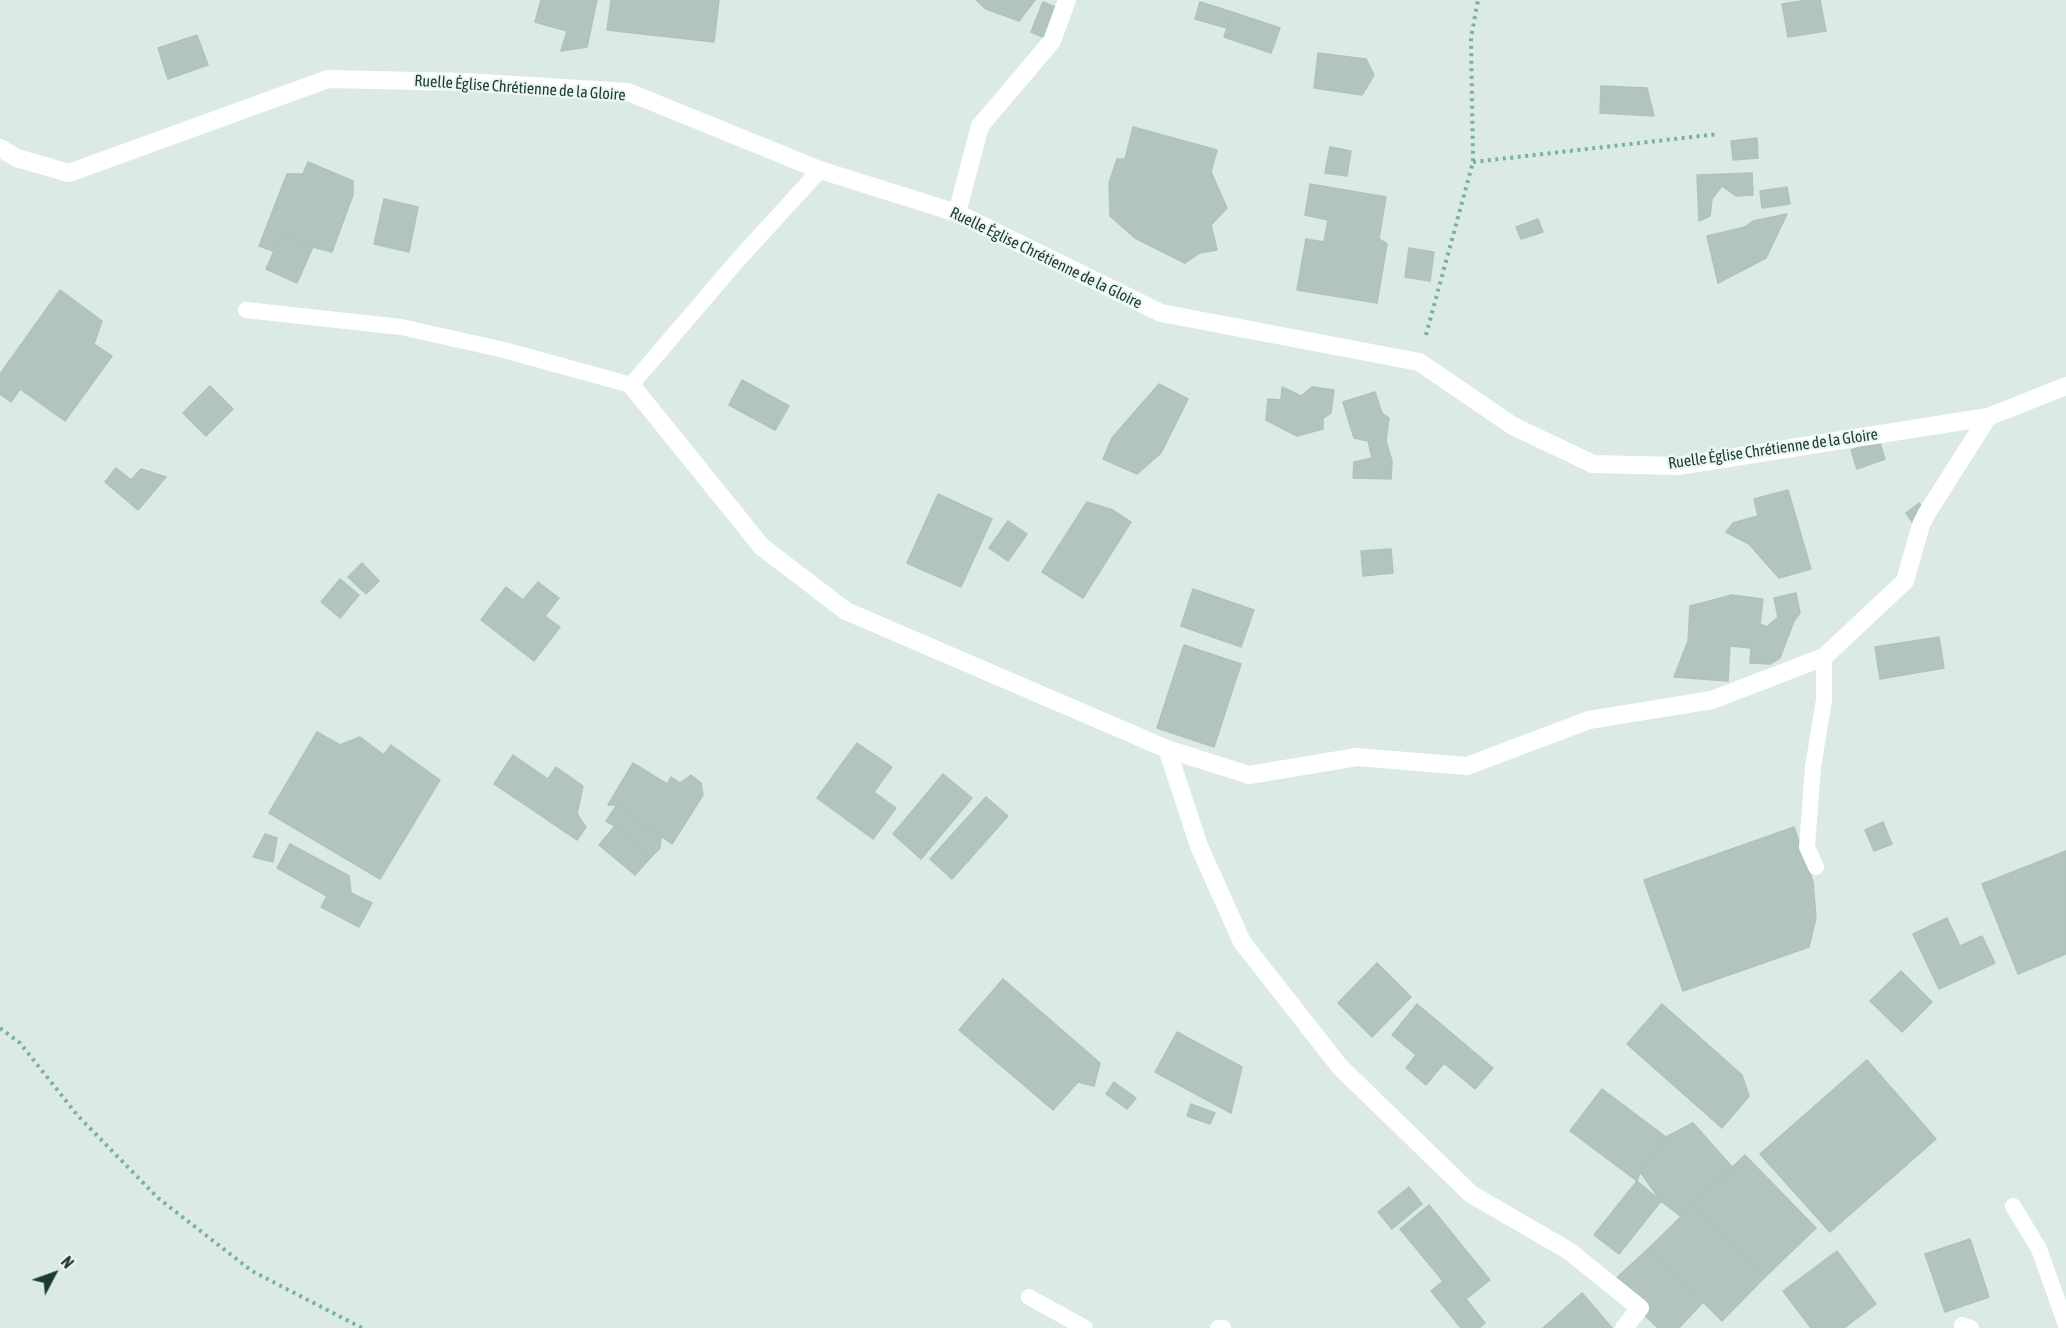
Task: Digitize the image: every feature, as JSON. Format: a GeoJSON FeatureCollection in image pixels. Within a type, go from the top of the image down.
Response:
{"type":"FeatureCollection","features":[{"type":"Feature","properties":{"kind":"street"},"geometry":{"type":"LineString","coordinates":[[957,213],[980,126],[1052,41],[1067,0]]}},
{"type":"Feature","properties":{"kind":"street","name":"Ruelle Église Chrétienne de la Gloire"},"geometry":{"type":"LineString","coordinates":[[0,148],[17,158],[69,173],[328,79],[466,82],[628,92],[820,170],[957,213],[1161,313],[1419,362],[1513,426],[1593,464],[1678,466],[1988,417],[2066,386]]}},
{"type":"Feature","properties":{"kind":"street"},"geometry":{"type":"LineString","coordinates":[[631,385],[762,547],[846,611],[1167,749],[1249,775],[1357,757],[1467,766],[1589,720],[1712,700],[1824,657],[1905,581],[1921,525],[1927,513],[1988,417]]}},
{"type":"Feature","properties":{"kind":"street"},"geometry":{"type":"LineString","coordinates":[[1167,749],[1199,846],[1242,942],[1340,1067],[1471,1194],[1569,1251],[1640,1308],[1624,1328]]}},
{"type":"Feature","properties":{"kind":"lane"},"geometry":{"type":"LineString","coordinates":[[246,310],[401,327],[504,350],[631,385],[737,261],[820,170]]}},
{"type":"Feature","properties":{"kind":"lane"},"geometry":{"type":"LineString","coordinates":[[1816,867],[1807,847],[1813,767],[1824,700],[1824,657]]}},
{"type":"Feature","properties":{"kind":"lane"},"geometry":{"type":"LineString","coordinates":[[2013,1206],[2039,1250],[2066,1325]]}},
{"type":"Feature","properties":{"kind":"lane"},"geometry":{"type":"LineString","coordinates":[[1029,1296],[1085,1328]]}},
{"type":"Feature","properties":{"kind":"lane"},"geometry":{"type":"LineString","coordinates":[[1218,1328],[1223,1328]]}},
{"type":"Feature","properties":{"kind":"path"},"geometry":{"type":"LineString","coordinates":[[1419,362],[1473,162],[1471,38],[1478,0]]}},
{"type":"Feature","properties":{"kind":"path"},"geometry":{"type":"LineString","coordinates":[[1473,162],[1718,134]]}},
{"type":"Feature","properties":{"kind":"path"},"geometry":{"type":"LineString","coordinates":[[0,1028],[20,1043],[78,1116],[158,1198],[252,1271],[362,1328]]}},
{"type":"Feature","properties":{"kind":"building"},"geometry":{"type":"Polygon","coordinates":[[[541,0],[597,0],[587,47],[561,51],[567,31],[535,22],[541,0]]]}},
{"type":"Feature","properties":{"kind":"building"},"geometry":{"type":"Polygon","coordinates":[[[611,0],[719,0],[714,42],[607,30],[611,0]]]}},
{"type":"Feature","properties":{"kind":"building"},"geometry":{"type":"Polygon","coordinates":[[[976,0],[1035,0],[1019,21],[986,9],[976,0]]]}},
{"type":"Feature","properties":{"kind":"building"},"geometry":{"type":"Polygon","coordinates":[[[1820,0],[1826,31],[1788,37],[1782,4],[1820,0]]]}},
{"type":"Feature","properties":{"kind":"building"},"geometry":{"type":"Polygon","coordinates":[[[1043,2],[1058,8],[1052,41],[1031,32],[1043,2]]]}},
{"type":"Feature","properties":{"kind":"building"},"geometry":{"type":"Polygon","coordinates":[[[1200,2],[1232,12],[1227,28],[1195,19],[1200,2]]]}},
{"type":"Feature","properties":{"kind":"building"},"geometry":{"type":"Polygon","coordinates":[[[1232,12],[1280,28],[1271,53],[1224,37],[1232,12]]]}},
{"type":"Feature","properties":{"kind":"building"},"geometry":{"type":"Polygon","coordinates":[[[197,35],[208,65],[168,79],[158,48],[197,35]]]}},
{"type":"Feature","properties":{"kind":"building"},"geometry":{"type":"Polygon","coordinates":[[[1318,53],[1366,59],[1374,75],[1362,95],[1314,88],[1318,53]]]}},
{"type":"Feature","properties":{"kind":"building"},"geometry":{"type":"Polygon","coordinates":[[[1601,86],[1647,88],[1654,116],[1600,113],[1601,86]]]}},
{"type":"Feature","properties":{"kind":"building"},"geometry":{"type":"Polygon","coordinates":[[[1133,127],[1217,150],[1211,172],[1227,208],[1211,225],[1217,250],[1200,253],[1185,263],[1135,238],[1110,216],[1109,183],[1117,159],[1125,159],[1133,127]]]}},
{"type":"Feature","properties":{"kind":"building"},"geometry":{"type":"Polygon","coordinates":[[[1757,138],[1758,158],[1733,160],[1731,141],[1757,138]]]}},
{"type":"Feature","properties":{"kind":"building"},"geometry":{"type":"Polygon","coordinates":[[[1330,147],[1351,151],[1347,176],[1325,173],[1330,147]]]}},
{"type":"Feature","properties":{"kind":"building"},"geometry":{"type":"Polygon","coordinates":[[[308,162],[353,181],[353,195],[332,252],[313,247],[282,233],[273,251],[259,246],[287,174],[303,174],[308,162]]]}},
{"type":"Feature","properties":{"kind":"building"},"geometry":{"type":"Polygon","coordinates":[[[1752,173],[1753,195],[1736,196],[1722,186],[1712,199],[1710,216],[1699,221],[1697,175],[1752,173]]]}},
{"type":"Feature","properties":{"kind":"building"},"geometry":{"type":"Polygon","coordinates":[[[1310,184],[1386,197],[1379,239],[1387,244],[1377,303],[1297,290],[1306,239],[1324,242],[1328,220],[1305,215],[1310,184]]]}},
{"type":"Feature","properties":{"kind":"building"},"geometry":{"type":"Polygon","coordinates":[[[1787,187],[1790,204],[1762,208],[1760,191],[1787,187]]]}},
{"type":"Feature","properties":{"kind":"building"},"geometry":{"type":"Polygon","coordinates":[[[384,199],[418,207],[409,252],[374,244],[384,199]]]}},
{"type":"Feature","properties":{"kind":"building"},"geometry":{"type":"Polygon","coordinates":[[[1787,214],[1766,258],[1718,283],[1707,236],[1745,227],[1753,221],[1787,214]]]}},
{"type":"Feature","properties":{"kind":"building"},"geometry":{"type":"Polygon","coordinates":[[[1538,219],[1543,232],[1521,239],[1516,227],[1538,219]]]}},
{"type":"Feature","properties":{"kind":"building"},"geometry":{"type":"Polygon","coordinates":[[[282,233],[313,247],[297,283],[266,269],[282,233]]]}},
{"type":"Feature","properties":{"kind":"building"},"geometry":{"type":"Polygon","coordinates":[[[1409,248],[1434,252],[1430,281],[1405,277],[1409,248]]]}},
{"type":"Feature","properties":{"kind":"building"},"geometry":{"type":"Polygon","coordinates":[[[60,290],[102,321],[94,344],[112,356],[65,421],[20,389],[11,402],[0,394],[0,374],[60,290]]]}},
{"type":"Feature","properties":{"kind":"building"},"geometry":{"type":"Polygon","coordinates":[[[742,380],[789,406],[775,430],[729,405],[742,380]]]}},
{"type":"Feature","properties":{"kind":"building"},"geometry":{"type":"Polygon","coordinates":[[[1159,384],[1188,399],[1161,453],[1137,474],[1103,459],[1112,438],[1159,384]]]}},
{"type":"Feature","properties":{"kind":"building"},"geometry":{"type":"Polygon","coordinates":[[[210,386],[233,409],[206,436],[183,413],[210,386]]]}},
{"type":"Feature","properties":{"kind":"building"},"geometry":{"type":"Polygon","coordinates":[[[1282,387],[1301,396],[1312,387],[1334,390],[1331,413],[1323,418],[1323,429],[1297,436],[1266,420],[1268,399],[1281,400],[1282,387]]]}},
{"type":"Feature","properties":{"kind":"building"},"geometry":{"type":"Polygon","coordinates":[[[1375,392],[1382,413],[1389,418],[1386,441],[1392,461],[1391,479],[1353,478],[1354,462],[1372,458],[1368,441],[1354,438],[1343,402],[1375,392]]]}},
{"type":"Feature","properties":{"kind":"building"},"geometry":{"type":"Polygon","coordinates":[[[1879,440],[1885,459],[1857,469],[1851,450],[1879,440]]]}},
{"type":"Feature","properties":{"kind":"building"},"geometry":{"type":"Polygon","coordinates":[[[116,468],[131,480],[141,469],[166,477],[138,510],[105,482],[116,468]]]}},
{"type":"Feature","properties":{"kind":"building"},"geometry":{"type":"Polygon","coordinates":[[[1788,490],[1811,569],[1779,578],[1749,544],[1726,532],[1733,523],[1758,516],[1754,499],[1788,490]]]}},
{"type":"Feature","properties":{"kind":"building"},"geometry":{"type":"Polygon","coordinates":[[[938,494],[992,519],[961,587],[907,563],[938,494]]]}},
{"type":"Feature","properties":{"kind":"building"},"geometry":{"type":"Polygon","coordinates":[[[1087,502],[1113,510],[1131,522],[1083,598],[1042,572],[1087,502]]]}},
{"type":"Feature","properties":{"kind":"building"},"geometry":{"type":"Polygon","coordinates":[[[1919,503],[1927,513],[1913,523],[1906,513],[1919,503]]]}},
{"type":"Feature","properties":{"kind":"building"},"geometry":{"type":"Polygon","coordinates":[[[1008,521],[1027,534],[1008,561],[989,548],[1008,521]]]}},
{"type":"Feature","properties":{"kind":"building"},"geometry":{"type":"Polygon","coordinates":[[[1391,549],[1393,573],[1363,576],[1361,551],[1391,549]]]}},
{"type":"Feature","properties":{"kind":"building"},"geometry":{"type":"Polygon","coordinates":[[[362,563],[379,581],[366,594],[348,577],[362,563]]]}},
{"type":"Feature","properties":{"kind":"building"},"geometry":{"type":"Polygon","coordinates":[[[340,579],[359,595],[340,618],[321,602],[340,579]]]}},
{"type":"Feature","properties":{"kind":"building"},"geometry":{"type":"Polygon","coordinates":[[[538,582],[559,598],[545,616],[560,627],[534,661],[481,620],[506,587],[523,600],[538,582]]]}},
{"type":"Feature","properties":{"kind":"building"},"geometry":{"type":"Polygon","coordinates":[[[1193,589],[1254,610],[1241,647],[1181,626],[1193,589]]]}},
{"type":"Feature","properties":{"kind":"building"},"geometry":{"type":"Polygon","coordinates":[[[1796,593],[1800,613],[1794,621],[1780,658],[1770,664],[1750,663],[1751,648],[1730,646],[1728,681],[1674,677],[1688,641],[1690,606],[1732,595],[1763,599],[1760,624],[1767,627],[1778,617],[1774,598],[1796,593]]]}},
{"type":"Feature","properties":{"kind":"building"},"geometry":{"type":"Polygon","coordinates":[[[1939,637],[1944,668],[1880,679],[1875,647],[1939,637]]]}},
{"type":"Feature","properties":{"kind":"building"},"geometry":{"type":"Polygon","coordinates":[[[1184,645],[1241,664],[1214,747],[1157,728],[1184,645]]]}},
{"type":"Feature","properties":{"kind":"building"},"geometry":{"type":"Polygon","coordinates":[[[317,732],[340,745],[360,737],[384,755],[391,745],[440,780],[380,879],[269,813],[317,732]]]}},
{"type":"Feature","properties":{"kind":"building"},"geometry":{"type":"Polygon","coordinates":[[[857,743],[892,767],[874,792],[896,808],[873,839],[817,798],[857,743]]]}},
{"type":"Feature","properties":{"kind":"building"},"geometry":{"type":"Polygon","coordinates":[[[513,755],[548,779],[556,767],[583,786],[577,814],[586,827],[577,840],[494,784],[513,755]]]}},
{"type":"Feature","properties":{"kind":"building"},"geometry":{"type":"Polygon","coordinates":[[[633,763],[667,784],[671,777],[680,783],[691,775],[701,783],[703,795],[672,844],[617,805],[608,805],[633,763]]]}},
{"type":"Feature","properties":{"kind":"building"},"geometry":{"type":"Polygon","coordinates":[[[943,774],[972,798],[921,859],[893,834],[943,774]]]}},
{"type":"Feature","properties":{"kind":"building"},"geometry":{"type":"Polygon","coordinates":[[[986,797],[1008,816],[952,879],[930,859],[986,797]]]}},
{"type":"Feature","properties":{"kind":"building"},"geometry":{"type":"Polygon","coordinates":[[[617,805],[661,837],[660,848],[651,857],[606,821],[617,805]]]}},
{"type":"Feature","properties":{"kind":"building"},"geometry":{"type":"Polygon","coordinates":[[[1883,822],[1892,844],[1874,851],[1865,830],[1883,822]]]}},
{"type":"Feature","properties":{"kind":"building"},"geometry":{"type":"Polygon","coordinates":[[[615,826],[651,857],[635,875],[599,845],[615,826]]]}},
{"type":"Feature","properties":{"kind":"building"},"geometry":{"type":"Polygon","coordinates":[[[1794,827],[1813,882],[1816,918],[1809,947],[1683,991],[1644,880],[1794,827]]]}},
{"type":"Feature","properties":{"kind":"building"},"geometry":{"type":"Polygon","coordinates":[[[265,834],[277,838],[273,862],[253,857],[265,834]]]}},
{"type":"Feature","properties":{"kind":"building"},"geometry":{"type":"Polygon","coordinates":[[[290,844],[349,876],[351,893],[372,903],[359,927],[321,907],[327,896],[277,868],[290,844]]]}},
{"type":"Feature","properties":{"kind":"building"},"geometry":{"type":"Polygon","coordinates":[[[2066,851],[2066,954],[2018,974],[1982,884],[2066,851]]]}},
{"type":"Feature","properties":{"kind":"building"},"geometry":{"type":"Polygon","coordinates":[[[1947,918],[1960,946],[1982,936],[1995,963],[1939,989],[1913,934],[1947,918]]]}},
{"type":"Feature","properties":{"kind":"building"},"geometry":{"type":"Polygon","coordinates":[[[1377,963],[1411,997],[1372,1037],[1338,1003],[1377,963]]]}},
{"type":"Feature","properties":{"kind":"building"},"geometry":{"type":"Polygon","coordinates":[[[1901,971],[1932,1002],[1902,1032],[1870,1001],[1901,971]]]}},
{"type":"Feature","properties":{"kind":"building"},"geometry":{"type":"Polygon","coordinates":[[[1003,979],[1100,1063],[1094,1086],[1078,1082],[1053,1110],[959,1030],[1003,979]]]}},
{"type":"Feature","properties":{"kind":"building"},"geometry":{"type":"Polygon","coordinates":[[[1417,1004],[1493,1068],[1475,1089],[1444,1063],[1426,1085],[1406,1068],[1416,1055],[1392,1035],[1417,1004]]]}},
{"type":"Feature","properties":{"kind":"building"},"geometry":{"type":"Polygon","coordinates":[[[1662,1004],[1742,1075],[1749,1096],[1722,1128],[1627,1044],[1662,1004]]]}},
{"type":"Feature","properties":{"kind":"building"},"geometry":{"type":"Polygon","coordinates":[[[1177,1032],[1242,1067],[1231,1113],[1155,1072],[1177,1032]]]}},
{"type":"Feature","properties":{"kind":"building"},"geometry":{"type":"Polygon","coordinates":[[[1867,1060],[1936,1139],[1830,1232],[1760,1154],[1867,1060]]]}},
{"type":"Feature","properties":{"kind":"building"},"geometry":{"type":"Polygon","coordinates":[[[1114,1082],[1136,1098],[1127,1109],[1106,1094],[1114,1082]]]}},
{"type":"Feature","properties":{"kind":"building"},"geometry":{"type":"Polygon","coordinates":[[[1602,1089],[1666,1137],[1640,1172],[1637,1181],[1570,1131],[1602,1089]]]}},
{"type":"Feature","properties":{"kind":"building"},"geometry":{"type":"Polygon","coordinates":[[[1191,1104],[1215,1113],[1210,1124],[1187,1116],[1191,1104]]]}},
{"type":"Feature","properties":{"kind":"building"},"geometry":{"type":"Polygon","coordinates":[[[1693,1123],[1733,1168],[1680,1216],[1661,1201],[1640,1172],[1666,1137],[1693,1123]]]}},
{"type":"Feature","properties":{"kind":"building"},"geometry":{"type":"Polygon","coordinates":[[[1745,1155],[1816,1228],[1764,1278],[1693,1205],[1745,1155]]]}},
{"type":"Feature","properties":{"kind":"building"},"geometry":{"type":"Polygon","coordinates":[[[1637,1181],[1661,1201],[1619,1254],[1594,1235],[1637,1181]]]}},
{"type":"Feature","properties":{"kind":"building"},"geometry":{"type":"Polygon","coordinates":[[[1409,1187],[1422,1204],[1392,1229],[1378,1212],[1409,1187]]]}},
{"type":"Feature","properties":{"kind":"building"},"geometry":{"type":"Polygon","coordinates":[[[1429,1205],[1490,1280],[1466,1299],[1485,1323],[1479,1328],[1461,1328],[1431,1291],[1443,1281],[1400,1229],[1429,1205]]]}},
{"type":"Feature","properties":{"kind":"building"},"geometry":{"type":"Polygon","coordinates":[[[1693,1205],[1764,1278],[1722,1321],[1649,1248],[1693,1205]]]}},
{"type":"Feature","properties":{"kind":"building"},"geometry":{"type":"Polygon","coordinates":[[[1970,1239],[1989,1297],[1945,1312],[1925,1254],[1970,1239]]]}},
{"type":"Feature","properties":{"kind":"building"},"geometry":{"type":"Polygon","coordinates":[[[1649,1248],[1703,1302],[1679,1328],[1658,1328],[1611,1283],[1649,1248]]]}},
{"type":"Feature","properties":{"kind":"building"},"geometry":{"type":"Polygon","coordinates":[[[1837,1251],[1876,1304],[1844,1328],[1811,1328],[1783,1291],[1837,1251]]]}},
{"type":"Feature","properties":{"kind":"building"},"geometry":{"type":"Polygon","coordinates":[[[1582,1293],[1612,1328],[1543,1328],[1582,1293]]]}}]}
